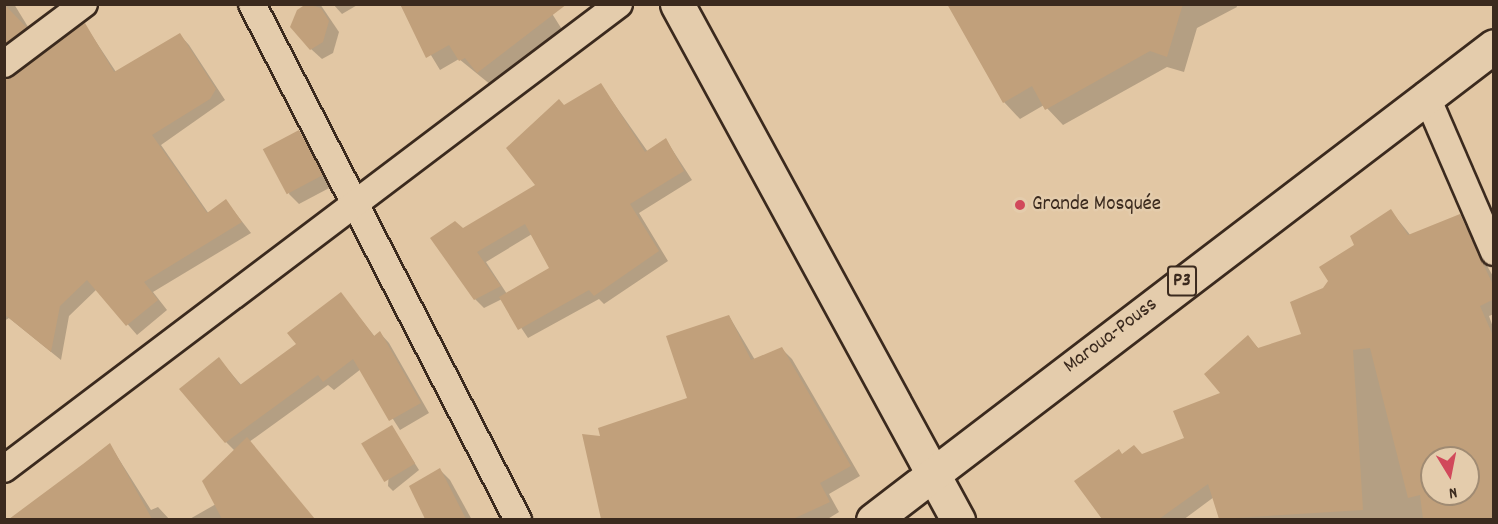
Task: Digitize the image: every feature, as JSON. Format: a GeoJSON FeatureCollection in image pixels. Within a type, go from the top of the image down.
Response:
{"type":"FeatureCollection","features":[{"type":"Feature","properties":{"kind":"main road"},"geometry":{"type":"LineString","coordinates":[[677,4],[958,519]]}},
{"type":"Feature","properties":{"kind":"main road","name":"Maroua-Pouss"},"geometry":{"type":"LineString","coordinates":[[873,519],[1426,95],[1494,46]]}},
{"type":"Feature","properties":{"kind":"street"},"geometry":{"type":"LineString","coordinates":[[4,64],[84,4]]}},
{"type":"Feature","properties":{"kind":"street"},"geometry":{"type":"LineString","coordinates":[[252,4],[352,207],[518,519]]}},
{"type":"Feature","properties":{"kind":"street"},"geometry":{"type":"LineString","coordinates":[[4,469],[619,4]]}},
{"type":"Feature","properties":{"kind":"street"},"geometry":{"type":"LineString","coordinates":[[1426,95],[1494,252]]}},
{"type":"Feature","properties":{"kind":"building"},"geometry":{"type":"Polygon","coordinates":[[[4,4],[27,28],[4,45],[4,4]]]}},
{"type":"Feature","properties":{"kind":"building"},"geometry":{"type":"Polygon","coordinates":[[[306,4],[321,8],[329,21],[323,42],[310,50],[290,27],[297,10],[306,4]]]}},
{"type":"Feature","properties":{"kind":"building"},"geometry":{"type":"Polygon","coordinates":[[[400,4],[567,4],[477,73],[465,58],[459,61],[449,45],[426,58],[400,4]]]}},
{"type":"Feature","properties":{"kind":"building"},"geometry":{"type":"Polygon","coordinates":[[[947,4],[1183,4],[1167,57],[1150,51],[1045,110],[1032,86],[1003,103],[947,4]]]}},
{"type":"Feature","properties":{"kind":"building"},"geometry":{"type":"Polygon","coordinates":[[[85,23],[114,72],[180,33],[216,89],[210,99],[152,135],[207,213],[226,199],[242,222],[144,282],[158,300],[126,326],[87,280],[60,306],[51,352],[4,314],[4,79],[85,23]]]}},
{"type":"Feature","properties":{"kind":"building"},"geometry":{"type":"Polygon","coordinates":[[[601,83],[645,152],[666,138],[684,171],[630,204],[659,251],[594,296],[589,290],[518,330],[499,297],[549,268],[525,224],[477,252],[501,286],[474,300],[430,238],[455,221],[463,228],[535,185],[506,148],[559,99],[564,105],[601,83]]]}},
{"type":"Feature","properties":{"kind":"building"},"geometry":{"type":"Polygon","coordinates":[[[299,130],[323,175],[287,194],[263,149],[299,130]]]}},
{"type":"Feature","properties":{"kind":"building"},"geometry":{"type":"Polygon","coordinates":[[[1391,209],[1408,235],[1460,214],[1494,287],[1494,299],[1480,306],[1494,338],[1494,519],[1423,519],[1421,506],[1480,506],[1480,446],[1420,446],[1420,495],[1408,498],[1370,348],[1353,350],[1363,510],[1219,519],[1208,484],[1159,519],[1102,519],[1074,481],[1119,449],[1122,454],[1134,445],[1142,454],[1184,438],[1173,411],[1220,393],[1204,374],[1248,335],[1258,348],[1301,334],[1290,302],[1323,288],[1328,281],[1319,267],[1354,245],[1350,236],[1391,209]]]}},
{"type":"Feature","properties":{"kind":"building"},"geometry":{"type":"Polygon","coordinates":[[[341,292],[374,336],[380,331],[421,403],[389,421],[353,359],[323,382],[318,375],[225,443],[179,389],[219,357],[240,385],[296,344],[287,333],[341,292]]]}},
{"type":"Feature","properties":{"kind":"building"},"geometry":{"type":"Polygon","coordinates":[[[729,315],[751,360],[782,347],[851,466],[820,483],[830,502],[793,519],[601,519],[582,434],[600,436],[598,428],[687,398],[666,336],[729,315]]]}},
{"type":"Feature","properties":{"kind":"building"},"geometry":{"type":"Polygon","coordinates":[[[392,425],[415,464],[384,482],[361,444],[392,425]]]}},
{"type":"Feature","properties":{"kind":"building"},"geometry":{"type":"Polygon","coordinates":[[[247,437],[315,519],[222,519],[202,481],[247,437]]]}},
{"type":"Feature","properties":{"kind":"building"},"geometry":{"type":"Polygon","coordinates":[[[110,443],[152,519],[9,519],[83,464],[110,443]]]}},
{"type":"Feature","properties":{"kind":"building"},"geometry":{"type":"Polygon","coordinates":[[[440,468],[466,519],[425,519],[409,486],[440,468]]]}},
{"type":"Feature","properties":{"kind":"place","name":"Grande Mosquée"},"geometry":{"type":"Point","coordinates":[1020,205]}}]}
